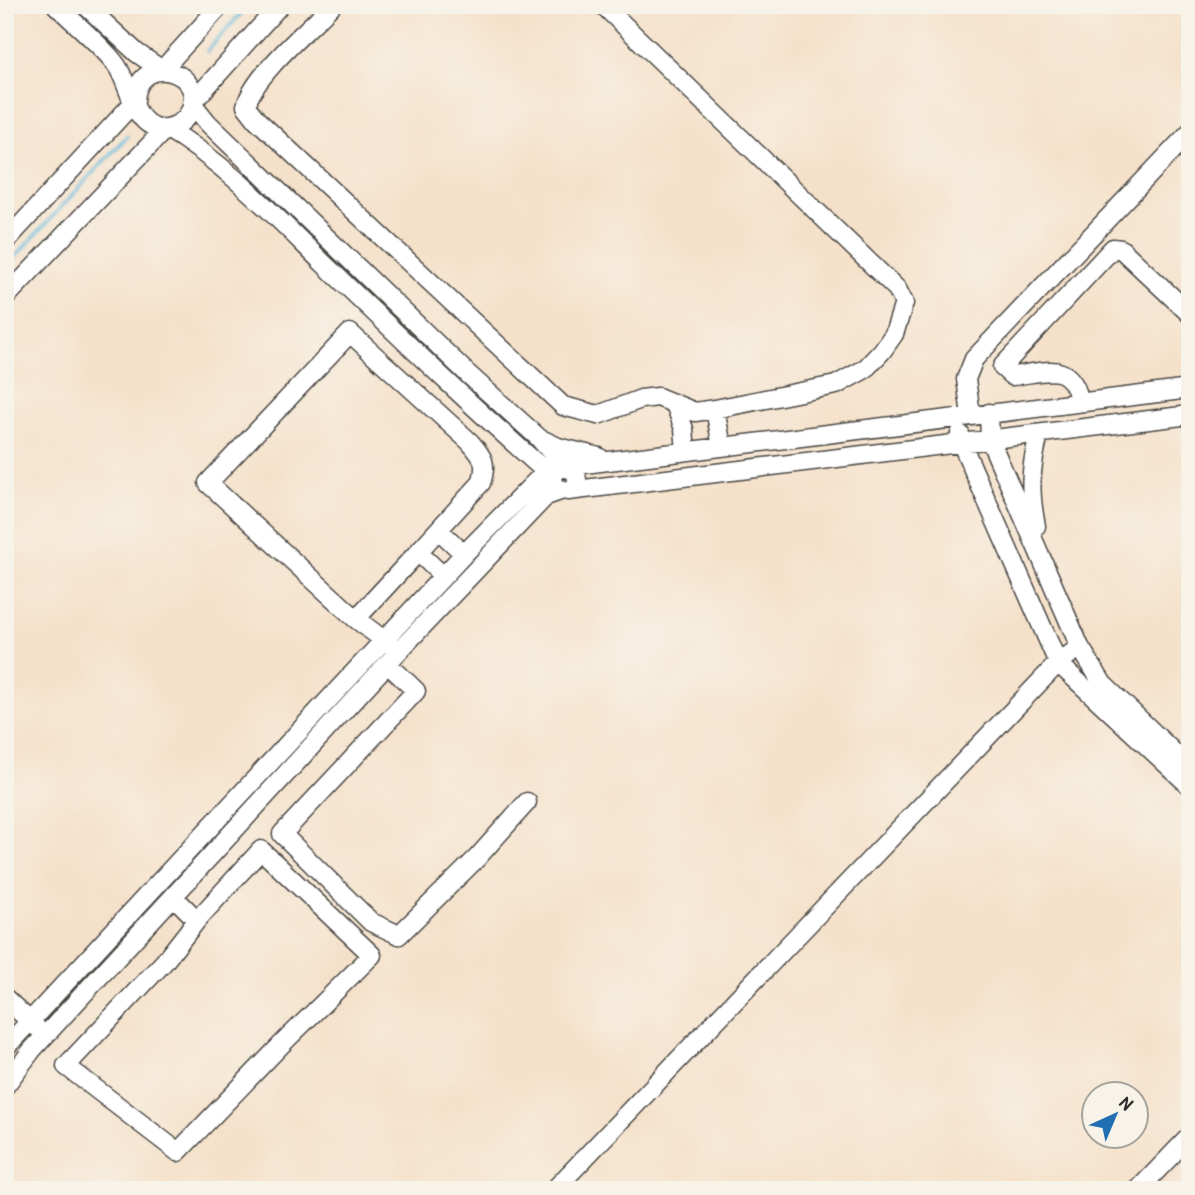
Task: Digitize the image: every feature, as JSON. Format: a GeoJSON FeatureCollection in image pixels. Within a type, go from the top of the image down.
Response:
{"type":"FeatureCollection","features":[{"type":"Feature","properties":{"kind":"street"},"geometry":{"type":"LineString","coordinates":[[56,5],[117,65],[135,102],[136,110],[146,123],[166,128],[194,145],[258,201],[515,445],[561,481]]}},
{"type":"Feature","properties":{"kind":"street"},"geometry":{"type":"LineString","coordinates":[[85,5],[137,53],[162,70],[180,75],[192,92],[192,103],[208,123],[468,374],[539,438],[569,450],[617,460]]}},
{"type":"Feature","properties":{"kind":"street"},"geometry":{"type":"LineString","coordinates":[[5,242],[135,102],[139,84],[145,77],[162,70],[221,5]]}},
{"type":"Feature","properties":{"kind":"street"},"geometry":{"type":"LineString","coordinates":[[5,298],[166,128],[184,120],[192,103],[281,5]]}},
{"type":"Feature","properties":{"kind":"street"},"geometry":{"type":"LineString","coordinates":[[332,5],[266,73],[248,96],[246,106],[257,120],[563,407],[598,415],[641,399],[658,397],[695,412],[836,385],[865,369],[894,334],[904,303],[897,289],[604,5]]}},
{"type":"Feature","properties":{"kind":"street"},"geometry":{"type":"LineString","coordinates":[[1190,132],[974,359],[965,379],[973,415],[990,440],[1080,647],[1103,684],[1190,768]]}},
{"type":"Feature","properties":{"kind":"street"},"geometry":{"type":"LineString","coordinates":[[1080,402],[1076,386],[1069,375],[1058,371],[1012,376],[1002,367],[1112,248],[1121,249],[1190,314]]}},
{"type":"Feature","properties":{"kind":"street"},"geometry":{"type":"LineString","coordinates":[[356,619],[481,483],[485,470],[482,455],[470,442],[350,333],[208,483],[390,652],[416,691],[282,834],[371,922],[400,935],[477,858],[527,802]]}},
{"type":"Feature","properties":{"kind":"street"},"geometry":{"type":"LineString","coordinates":[[32,1050],[9,1037],[30,1021],[561,481],[617,460],[1190,389]]}},
{"type":"Feature","properties":{"kind":"street"},"geometry":{"type":"LineString","coordinates":[[675,404],[684,429],[686,452]]}},
{"type":"Feature","properties":{"kind":"street"},"geometry":{"type":"LineString","coordinates":[[715,409],[722,447]]}},
{"type":"Feature","properties":{"kind":"street"},"geometry":{"type":"LineString","coordinates":[[973,415],[961,442],[1058,663],[1190,786]]}},
{"type":"Feature","properties":{"kind":"street"},"geometry":{"type":"LineString","coordinates":[[5,1086],[32,1050],[174,897],[390,652],[443,576],[536,481],[561,481],[990,440],[1190,415]]}},
{"type":"Feature","properties":{"kind":"street"},"geometry":{"type":"LineString","coordinates":[[1039,435],[1031,465],[1030,496],[1042,557]]}},
{"type":"Feature","properties":{"kind":"street"},"geometry":{"type":"LineString","coordinates":[[539,438],[561,481]]}},
{"type":"Feature","properties":{"kind":"street"},"geometry":{"type":"LineString","coordinates":[[513,505],[526,475],[524,462],[515,445]]}},
{"type":"Feature","properties":{"kind":"street"},"geometry":{"type":"LineString","coordinates":[[439,530],[464,554]]}},
{"type":"Feature","properties":{"kind":"street"},"geometry":{"type":"LineString","coordinates":[[418,552],[443,576]]}},
{"type":"Feature","properties":{"kind":"street"},"geometry":{"type":"LineString","coordinates":[[554,1190],[1058,663],[1080,647]]}},
{"type":"Feature","properties":{"kind":"street"},"geometry":{"type":"LineString","coordinates":[[261,850],[372,955],[178,1152],[66,1066],[164,962],[197,920],[261,850]]}},
{"type":"Feature","properties":{"kind":"street"},"geometry":{"type":"LineString","coordinates":[[174,897],[197,920]]}},
{"type":"Feature","properties":{"kind":"street"},"geometry":{"type":"LineString","coordinates":[[5,998],[46,1038]]}},
{"type":"Feature","properties":{"kind":"street"},"geometry":{"type":"LineString","coordinates":[[1138,1190],[1190,1136]]}},
{"type":"Feature","properties":{"kind":"waterway"},"geometry":{"type":"LineString","coordinates":[[207,51],[249,5]]}},
{"type":"Feature","properties":{"kind":"waterway"},"geometry":{"type":"LineString","coordinates":[[5,268],[127,136]]}}]}
